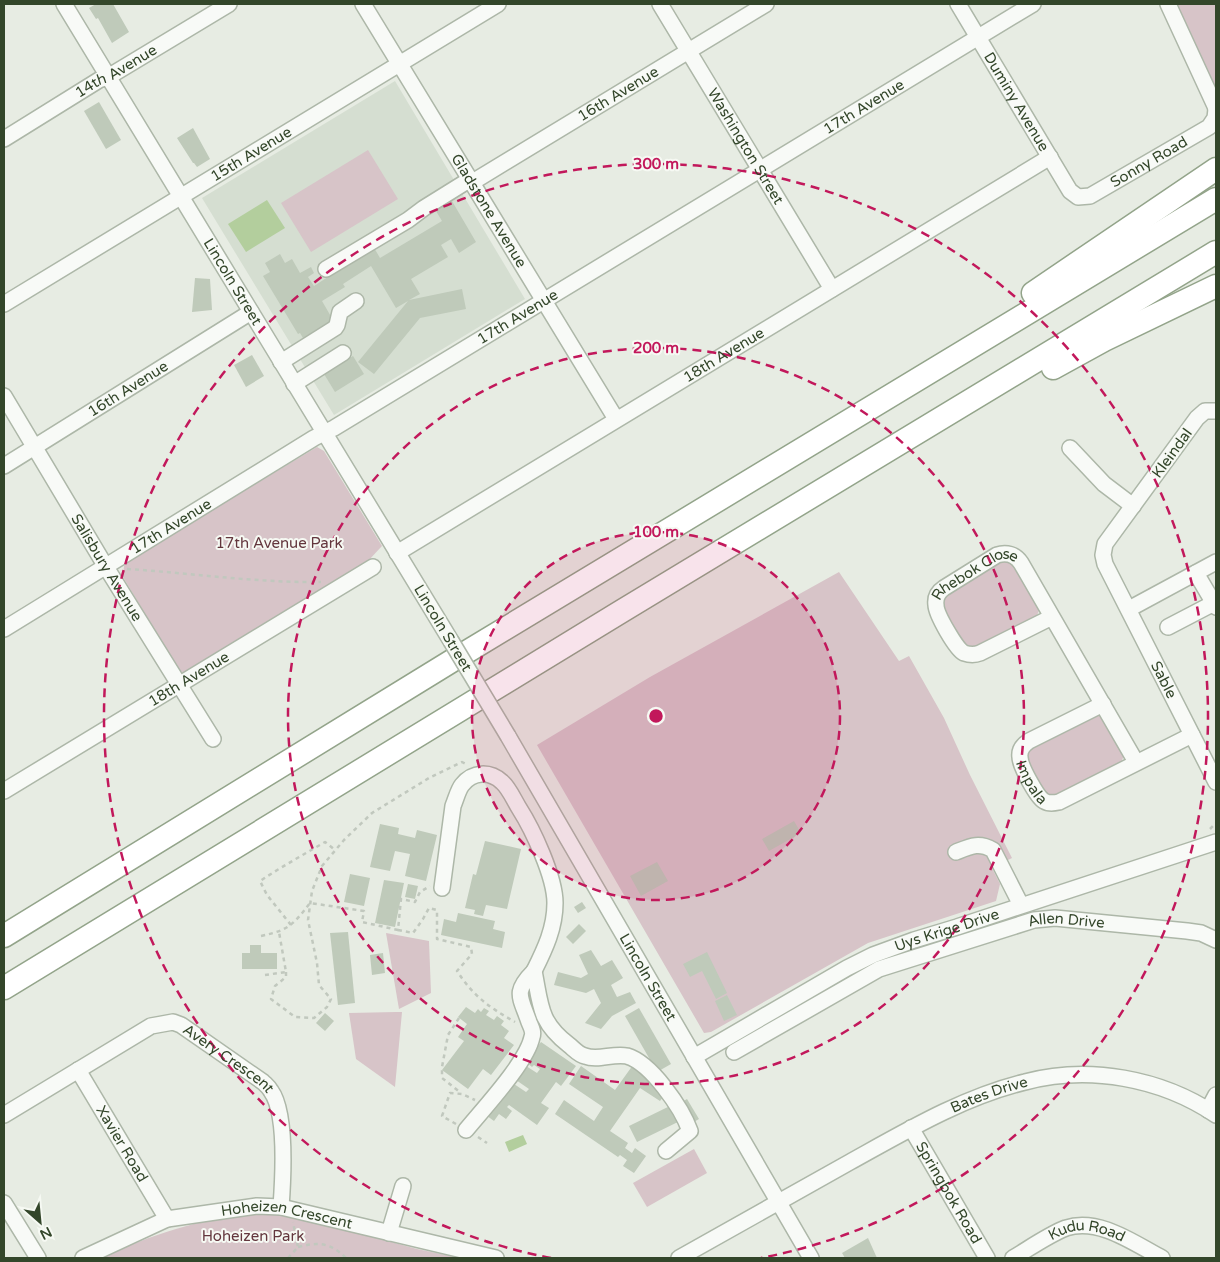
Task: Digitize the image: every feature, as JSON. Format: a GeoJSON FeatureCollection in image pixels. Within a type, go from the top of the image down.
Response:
{"type":"FeatureCollection","features":[{"type":"Feature","properties":{"kind":"highway"},"geometry":{"type":"LineString","coordinates":[[880,403],[899,386],[939,358],[1216,170]]}},
{"type":"Feature","properties":{"kind":"highway"},"geometry":{"type":"LineString","coordinates":[[4,936],[450,662],[1216,199]]}},
{"type":"Feature","properties":{"kind":"highway"},"geometry":{"type":"LineString","coordinates":[[4,988],[1216,252]]}},
{"type":"Feature","properties":{"kind":"highway"},"geometry":{"type":"LineString","coordinates":[[960,406],[1016,387],[1104,340],[1216,286]]}},
{"type":"Feature","properties":{"kind":"street","name":"Lincoln Street"},"geometry":{"type":"LineString","coordinates":[[64,4],[508,736],[811,1258]]}},
{"type":"Feature","properties":{"kind":"street","name":"14th Avenue"},"geometry":{"type":"LineString","coordinates":[[4,139],[99,80],[108,77],[229,4]]}},
{"type":"Feature","properties":{"kind":"street","name":"Gladstone Avenue"},"geometry":{"type":"LineString","coordinates":[[363,4],[616,420]]}},
{"type":"Feature","properties":{"kind":"street","name":"15th Avenue"},"geometry":{"type":"LineString","coordinates":[[4,304],[498,4]]}},
{"type":"Feature","properties":{"kind":"street","name":"Washington Street"},"geometry":{"type":"LineString","coordinates":[[660,4],[832,289]]}},
{"type":"Feature","properties":{"kind":"street","name":"16th Avenue"},"geometry":{"type":"LineString","coordinates":[[326,269],[408,220],[424,208],[766,4]]}},
{"type":"Feature","properties":{"kind":"street","name":"Duminy Avenue"},"geometry":{"type":"LineString","coordinates":[[958,4],[1070,191],[1078,197]]}},
{"type":"Feature","properties":{"kind":"street","name":"17th Avenue"},"geometry":{"type":"LineString","coordinates":[[4,629],[324,432],[334,428],[1033,4]]}},
{"type":"Feature","properties":{"kind":"street"},"geometry":{"type":"LineString","coordinates":[[1168,4],[1216,112]]}},
{"type":"Feature","properties":{"kind":"street","name":"Sonny Road"},"geometry":{"type":"LineString","coordinates":[[1078,197],[1090,196],[1209,127],[1216,112]]}},
{"type":"Feature","properties":{"kind":"street","name":"18th Avenue"},"geometry":{"type":"LineString","coordinates":[[397,553],[1050,157]]}},
{"type":"Feature","properties":{"kind":"street"},"geometry":{"type":"LineString","coordinates":[[281,362],[335,328],[340,312],[356,301]]}},
{"type":"Feature","properties":{"kind":"street","name":"16th Avenue"},"geometry":{"type":"LineString","coordinates":[[4,466],[252,312]]}},
{"type":"Feature","properties":{"kind":"street"},"geometry":{"type":"LineString","coordinates":[[294,384],[343,353]]}},
{"type":"Feature","properties":{"kind":"street","name":"Salisbury Avenue"},"geometry":{"type":"LineString","coordinates":[[4,396],[106,567],[213,739]]}},
{"type":"Feature","properties":{"kind":"street","name":"Kleindal"},"geometry":{"type":"LineString","coordinates":[[1112,576],[1104,560],[1103,549],[1105,544],[1201,414],[1210,410],[1216,411]]}},
{"type":"Feature","properties":{"kind":"street"},"geometry":{"type":"LineString","coordinates":[[1070,448],[1104,484],[1133,506]]}},
{"type":"Feature","properties":{"kind":"street","name":"Rhebok Close"},"geometry":{"type":"LineString","coordinates":[[1052,617],[980,653],[970,655],[962,652],[956,645],[937,612],[935,603],[938,594],[944,588],[997,555],[1006,553],[1018,559],[1052,617],[1136,762]]}},
{"type":"Feature","properties":{"kind":"street"},"geometry":{"type":"LineString","coordinates":[[1128,609],[1216,562]]}},
{"type":"Feature","properties":{"kind":"street","name":"18th Avenue"},"geometry":{"type":"LineString","coordinates":[[4,791],[373,567]]}},
{"type":"Feature","properties":{"kind":"street"},"geometry":{"type":"LineString","coordinates":[[1168,627],[1215,604],[1196,573]]}},
{"type":"Feature","properties":{"kind":"street","name":"Sable"},"geometry":{"type":"LineString","coordinates":[[1112,576],[1216,782]]}},
{"type":"Feature","properties":{"kind":"street","name":"Impala"},"geometry":{"type":"LineString","coordinates":[[1102,704],[1029,741],[1023,746],[1020,756],[1021,763],[1037,794],[1046,802],[1050,804],[1059,802],[1192,735]]}},
{"type":"Feature","properties":{"kind":"street"},"geometry":{"type":"LineString","coordinates":[[435,887],[453,806],[462,785],[470,778],[482,773],[493,776],[504,783],[539,846],[554,891],[554,923],[547,946],[534,971],[523,983],[520,990],[521,1000],[533,1034],[529,1048],[502,1086],[462,1127]]}},
{"type":"Feature","properties":{"kind":"street","name":"Uys Krige Drive"},"geometry":{"type":"LineString","coordinates":[[694,1057],[847,968],[873,955],[1216,842]]}},
{"type":"Feature","properties":{"kind":"street"},"geometry":{"type":"LineString","coordinates":[[956,852],[980,845],[993,850],[1021,906]]}},
{"type":"Feature","properties":{"kind":"street","name":"Allen Drive"},"geometry":{"type":"LineString","coordinates":[[734,1052],[879,969],[1034,920],[1055,918],[1187,931],[1201,933],[1216,940]]}},
{"type":"Feature","properties":{"kind":"street"},"geometry":{"type":"LineString","coordinates":[[534,971],[543,1013],[548,1025],[555,1034],[584,1056],[596,1058],[624,1056],[634,1059],[668,1090],[687,1122],[690,1131],[666,1151]]}},
{"type":"Feature","properties":{"kind":"street","name":"Avery Crescent"},"geometry":{"type":"LineString","coordinates":[[4,1116],[151,1026],[173,1022],[181,1025],[263,1082],[271,1090],[276,1100],[282,1131],[284,1163],[281,1207]]}},
{"type":"Feature","properties":{"kind":"street","name":"Xavier Road"},"geometry":{"type":"LineString","coordinates":[[78,1070],[167,1219]]}},
{"type":"Feature","properties":{"kind":"street","name":"Bates Drive"},"geometry":{"type":"LineString","coordinates":[[778,1202],[911,1128],[986,1094],[1025,1082],[1055,1076],[1082,1074],[1120,1077],[1155,1086],[1212,1112]]}},
{"type":"Feature","properties":{"kind":"street"},"geometry":{"type":"LineString","coordinates":[[1212,1112],[1216,1095]]}},
{"type":"Feature","properties":{"kind":"street","name":"Springbok Road"},"geometry":{"type":"LineString","coordinates":[[911,1128],[987,1258]]}},
{"type":"Feature","properties":{"kind":"street"},"geometry":{"type":"LineString","coordinates":[[390,1233],[403,1186]]}},
{"type":"Feature","properties":{"kind":"street"},"geometry":{"type":"LineString","coordinates":[[679,1258],[778,1202]]}},
{"type":"Feature","properties":{"kind":"street"},"geometry":{"type":"LineString","coordinates":[[4,1203],[38,1258]]}},
{"type":"Feature","properties":{"kind":"street","name":"Hoheizen Crescent"},"geometry":{"type":"LineString","coordinates":[[82,1258],[167,1219],[249,1207],[281,1207],[496,1258]]}},
{"type":"Feature","properties":{"kind":"street","name":"Kudu Road"},"geometry":{"type":"LineString","coordinates":[[1013,1258],[1064,1229],[1082,1226],[1118,1233],[1162,1258]]}},
{"type":"Feature","properties":{"kind":"path"},"geometry":{"type":"LineString","coordinates":[[125,569],[230,579],[347,583]]}},
{"type":"Feature","properties":{"kind":"path"},"geometry":{"type":"LineString","coordinates":[[279,932],[286,977],[275,986],[271,999],[295,1017],[314,1018],[327,1007],[331,999],[319,986],[308,920],[312,891],[322,866],[372,813],[429,778],[462,762],[482,773]]}},
{"type":"Feature","properties":{"kind":"path"},"geometry":{"type":"LineString","coordinates":[[291,925],[267,895],[260,881],[325,842],[336,850]]}},
{"type":"Feature","properties":{"kind":"path"},"geometry":{"type":"LineString","coordinates":[[398,930],[401,900],[415,902],[420,892],[435,887]]}},
{"type":"Feature","properties":{"kind":"path"},"geometry":{"type":"LineString","coordinates":[[261,936],[279,932],[291,925],[310,903]]}},
{"type":"Feature","properties":{"kind":"path"},"geometry":{"type":"LineString","coordinates":[[310,903],[364,911],[362,922],[413,933],[429,908],[437,910],[437,939],[471,947],[472,954],[457,971],[467,986],[486,1005],[533,1034]]}},
{"type":"Feature","properties":{"kind":"path"},"geometry":{"type":"LineString","coordinates":[[265,975],[286,972]]}},
{"type":"Feature","properties":{"kind":"path"},"geometry":{"type":"LineString","coordinates":[[459,1018],[448,1035],[442,1078],[462,1094],[476,1100],[486,1087],[502,1086]]}},
{"type":"Feature","properties":{"kind":"path"},"geometry":{"type":"LineString","coordinates":[[462,1094],[450,1093],[442,1116],[462,1127]]}},
{"type":"Feature","properties":{"kind":"path"},"geometry":{"type":"LineString","coordinates":[[292,1220],[298,1248]]}},
{"type":"Feature","properties":{"kind":"path"},"geometry":{"type":"LineString","coordinates":[[288,1258],[298,1248],[324,1243],[346,1258]]}},
{"type":"Feature","properties":{"kind":"shaded area"},"geometry":{"type":"Polygon","coordinates":[[[395,81],[525,299],[334,415],[202,198],[395,81]]]}},
{"type":"Feature","properties":{"kind":"shaded area"},"geometry":{"type":"Polygon","coordinates":[[[267,200],[285,228],[246,252],[228,224],[267,200]]]}},
{"type":"Feature","properties":{"kind":"shaded area"},"geometry":{"type":"Polygon","coordinates":[[[523,1135],[527,1144],[509,1152],[505,1142],[523,1135]]]}},
{"type":"Feature","properties":{"kind":"green space"},"geometry":{"type":"Polygon","coordinates":[[[1176,4],[1216,4],[1216,92],[1176,4]]]}},
{"type":"Feature","properties":{"kind":"green space"},"geometry":{"type":"Polygon","coordinates":[[[368,150],[398,199],[311,252],[281,203],[368,150]]]}},
{"type":"Feature","properties":{"kind":"green space","name":"17th Avenue Park"},"geometry":{"type":"Polygon","coordinates":[[[317,447],[324,451],[382,546],[368,561],[338,581],[185,673],[179,671],[123,577],[124,566],[130,559],[317,447]]]}},
{"type":"Feature","properties":{"kind":"green space"},"geometry":{"type":"Polygon","coordinates":[[[1001,559],[1011,560],[1040,608],[1036,618],[978,648],[964,646],[942,609],[943,595],[1001,559]]]}},
{"type":"Feature","properties":{"kind":"green space"},"geometry":{"type":"Polygon","coordinates":[[[839,572],[899,661],[909,656],[944,718],[970,775],[1012,858],[992,868],[1000,884],[996,901],[868,943],[711,1032],[704,1033],[537,745],[650,677],[839,572]]]}},
{"type":"Feature","properties":{"kind":"green space"},"geometry":{"type":"Polygon","coordinates":[[[1096,715],[1103,717],[1124,755],[1121,763],[1056,797],[1044,795],[1025,756],[1027,751],[1096,715]]]}},
{"type":"Feature","properties":{"kind":"green space"},"geometry":{"type":"Polygon","coordinates":[[[386,933],[429,941],[431,993],[399,1009],[386,933]]]}},
{"type":"Feature","properties":{"kind":"green space"},"geometry":{"type":"Polygon","coordinates":[[[402,1012],[395,1087],[356,1059],[349,1013],[402,1012]]]}},
{"type":"Feature","properties":{"kind":"green space"},"geometry":{"type":"Polygon","coordinates":[[[694,1149],[707,1173],[647,1207],[633,1183],[694,1149]]]}},
{"type":"Feature","properties":{"kind":"green space","name":"Hoheizen Park"},"geometry":{"type":"Polygon","coordinates":[[[268,1213],[299,1217],[417,1249],[460,1258],[102,1258],[141,1241],[183,1227],[225,1217],[268,1213]]]}},
{"type":"Feature","properties":{"kind":"building"},"geometry":{"type":"Polygon","coordinates":[[[96,4],[113,4],[129,32],[112,43],[98,18],[96,19],[89,8],[96,4]]]}},
{"type":"Feature","properties":{"kind":"building"},"geometry":{"type":"Polygon","coordinates":[[[99,102],[121,140],[106,149],[84,111],[99,102]]]}},
{"type":"Feature","properties":{"kind":"building"},"geometry":{"type":"Polygon","coordinates":[[[193,128],[210,159],[197,167],[177,138],[193,128]]]}},
{"type":"Feature","properties":{"kind":"building"},"geometry":{"type":"Polygon","coordinates":[[[449,196],[476,242],[459,253],[451,239],[441,245],[448,257],[411,279],[420,294],[409,300],[462,289],[466,309],[420,318],[374,374],[358,362],[408,301],[396,308],[371,266],[343,284],[345,287],[322,301],[333,320],[303,338],[300,333],[298,334],[263,276],[270,272],[265,263],[280,254],[285,263],[292,259],[300,273],[311,267],[314,273],[308,277],[314,286],[334,273],[333,270],[373,246],[380,258],[442,221],[433,206],[449,196]]]}},
{"type":"Feature","properties":{"kind":"building"},"geometry":{"type":"Polygon","coordinates":[[[195,278],[210,279],[212,310],[192,312],[195,278]]]}},
{"type":"Feature","properties":{"kind":"building"},"geometry":{"type":"Polygon","coordinates":[[[252,355],[264,376],[246,387],[234,365],[252,355]]]}},
{"type":"Feature","properties":{"kind":"building"},"geometry":{"type":"Polygon","coordinates":[[[353,356],[364,374],[335,392],[324,374],[353,356]]]}},
{"type":"Feature","properties":{"kind":"building"},"geometry":{"type":"Polygon","coordinates":[[[794,821],[801,833],[769,851],[762,839],[794,821]]]}},
{"type":"Feature","properties":{"kind":"building"},"geometry":{"type":"Polygon","coordinates":[[[380,824],[399,828],[398,834],[415,838],[417,830],[437,835],[426,881],[405,876],[410,854],[395,851],[390,871],[370,867],[380,824]]]}},
{"type":"Feature","properties":{"kind":"building"},"geometry":{"type":"Polygon","coordinates":[[[485,841],[521,849],[507,909],[486,905],[483,916],[474,914],[475,910],[465,908],[473,874],[476,875],[485,841]]]}},
{"type":"Feature","properties":{"kind":"building"},"geometry":{"type":"Polygon","coordinates":[[[657,862],[668,881],[641,896],[630,876],[657,862]]]}},
{"type":"Feature","properties":{"kind":"building"},"geometry":{"type":"Polygon","coordinates":[[[350,874],[370,878],[364,906],[344,902],[350,874]]]}},
{"type":"Feature","properties":{"kind":"building"},"geometry":{"type":"Polygon","coordinates":[[[384,880],[404,883],[395,927],[375,923],[384,880]]]}},
{"type":"Feature","properties":{"kind":"building"},"geometry":{"type":"Polygon","coordinates":[[[408,884],[418,886],[415,899],[405,897],[408,884]]]}},
{"type":"Feature","properties":{"kind":"building"},"geometry":{"type":"Polygon","coordinates":[[[582,902],[586,908],[578,913],[574,907],[582,902]]]}},
{"type":"Feature","properties":{"kind":"building"},"geometry":{"type":"Polygon","coordinates":[[[458,913],[495,921],[493,929],[505,932],[502,948],[441,935],[444,919],[456,922],[458,913]]]}},
{"type":"Feature","properties":{"kind":"building"},"geometry":{"type":"Polygon","coordinates":[[[579,924],[586,931],[573,944],[566,937],[579,924]]]}},
{"type":"Feature","properties":{"kind":"building"},"geometry":{"type":"Polygon","coordinates":[[[348,932],[355,1003],[338,1005],[330,933],[348,932]]]}},
{"type":"Feature","properties":{"kind":"building"},"geometry":{"type":"Polygon","coordinates":[[[250,945],[261,945],[261,953],[277,953],[277,969],[242,969],[242,953],[250,953],[250,945]]]}},
{"type":"Feature","properties":{"kind":"building"},"geometry":{"type":"Polygon","coordinates":[[[591,950],[601,966],[612,960],[623,978],[611,985],[617,997],[630,992],[636,1003],[612,1016],[601,1029],[585,1023],[601,1003],[594,989],[586,993],[554,985],[558,972],[581,978],[588,974],[579,955],[591,950]]]}},
{"type":"Feature","properties":{"kind":"building"},"geometry":{"type":"Polygon","coordinates":[[[707,952],[727,993],[716,999],[702,971],[690,977],[683,964],[707,952]]]}},
{"type":"Feature","properties":{"kind":"building"},"geometry":{"type":"Polygon","coordinates":[[[383,953],[385,973],[372,975],[370,955],[383,953]]]}},
{"type":"Feature","properties":{"kind":"building"},"geometry":{"type":"Polygon","coordinates":[[[727,995],[737,1015],[724,1021],[715,1001],[727,995]]]}},
{"type":"Feature","properties":{"kind":"building"},"geometry":{"type":"Polygon","coordinates":[[[466,1007],[475,1013],[478,1009],[481,1012],[484,1008],[489,1011],[486,1015],[494,1020],[497,1016],[504,1021],[501,1025],[509,1031],[504,1038],[514,1045],[491,1075],[483,1069],[468,1089],[442,1070],[464,1041],[458,1037],[467,1024],[458,1017],[466,1007]]]}},
{"type":"Feature","properties":{"kind":"building"},"geometry":{"type":"Polygon","coordinates":[[[639,1008],[671,1064],[657,1072],[625,1016],[639,1008]]]}},
{"type":"Feature","properties":{"kind":"building"},"geometry":{"type":"Polygon","coordinates":[[[325,1013],[334,1021],[325,1031],[316,1023],[325,1013]]]}},
{"type":"Feature","properties":{"kind":"building"},"geometry":{"type":"Polygon","coordinates":[[[541,1042],[576,1066],[561,1086],[556,1082],[541,1103],[549,1108],[537,1125],[509,1105],[507,1107],[512,1111],[506,1119],[499,1114],[494,1121],[483,1113],[493,1098],[500,1103],[514,1084],[526,1092],[529,1089],[516,1080],[526,1066],[537,1073],[540,1069],[534,1065],[532,1067],[526,1062],[541,1042]]]}},
{"type":"Feature","properties":{"kind":"building"},"geometry":{"type":"Polygon","coordinates":[[[633,1065],[649,1076],[647,1080],[666,1093],[660,1101],[640,1088],[610,1131],[628,1143],[625,1148],[632,1153],[635,1148],[646,1156],[634,1173],[623,1166],[627,1160],[620,1155],[618,1157],[555,1114],[564,1100],[594,1121],[603,1107],[569,1084],[581,1066],[615,1090],[633,1065]]]}},
{"type":"Feature","properties":{"kind":"building"},"geometry":{"type":"Polygon","coordinates":[[[687,1099],[699,1119],[692,1123],[680,1103],[687,1099]]]}},
{"type":"Feature","properties":{"kind":"building"},"geometry":{"type":"Polygon","coordinates":[[[674,1104],[682,1120],[637,1142],[629,1126],[674,1104]]]}},
{"type":"Feature","properties":{"kind":"building"},"geometry":{"type":"Polygon","coordinates":[[[868,1238],[877,1258],[845,1258],[842,1253],[868,1238]]]}}]}
